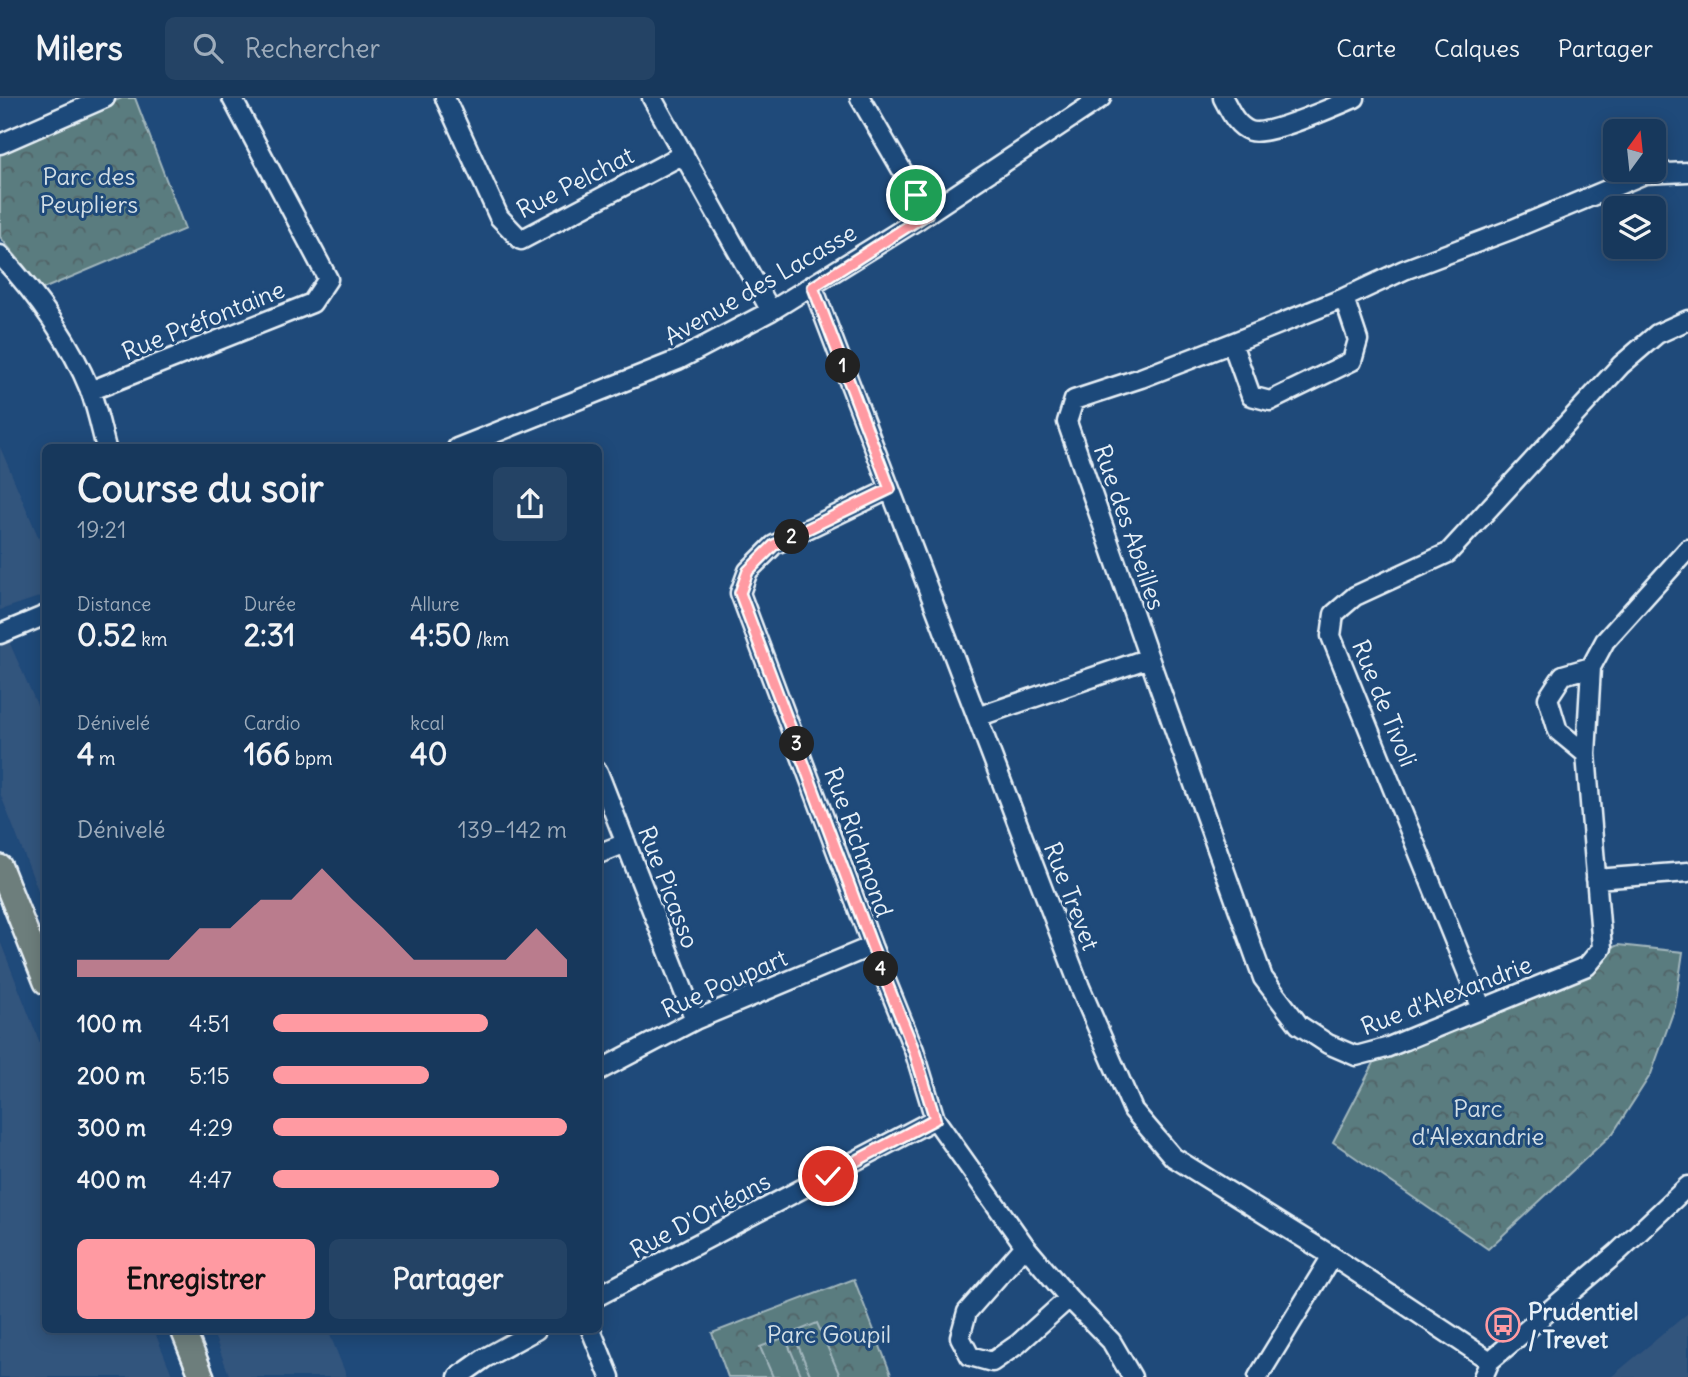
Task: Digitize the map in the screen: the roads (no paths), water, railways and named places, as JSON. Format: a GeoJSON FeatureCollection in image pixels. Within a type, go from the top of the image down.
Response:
{"type":"FeatureCollection","features":[{"type":"Feature","properties":{"kind":"main road"},"geometry":{"type":"LineString","coordinates":[[0,867],[42,972]]}},
{"type":"Feature","properties":{"kind":"main road"},"geometry":{"type":"LineString","coordinates":[[184,1333],[202,1377]]}},
{"type":"Feature","properties":{"kind":"street"},"geometry":{"type":"LineString","coordinates":[[0,144],[105,98]]}},
{"type":"Feature","properties":{"kind":"street","name":"Rue Préfontaine"},"geometry":{"type":"LineString","coordinates":[[90,391],[312,303],[328,279],[232,98]]}},
{"type":"Feature","properties":{"kind":"street","name":"Rue Pelchat"},"geometry":{"type":"LineString","coordinates":[[445,98],[499,217],[521,240],[684,154]]}},
{"type":"Feature","properties":{"kind":"street"},"geometry":{"type":"LineString","coordinates":[[652,98],[771,311]]}},
{"type":"Feature","properties":{"kind":"street"},"geometry":{"type":"LineString","coordinates":[[860,98],[927,214]]}},
{"type":"Feature","properties":{"kind":"street","name":"Avenue des Lacasse"},"geometry":{"type":"LineString","coordinates":[[467,444],[678,360],[771,311],[927,214],[1101,98]]}},
{"type":"Feature","properties":{"kind":"street"},"geometry":{"type":"LineString","coordinates":[[1223,98],[1236,122],[1252,132],[1268,132],[1355,98]]}},
{"type":"Feature","properties":{"kind":"street","name":"Rue des Abeilles"},"geometry":{"type":"LineString","coordinates":[[1149,658],[1067,422],[1074,400],[1232,343],[1344,298],[1404,270],[1513,229],[1645,174],[1687,176]]}},
{"type":"Feature","properties":{"kind":"street"},"geometry":{"type":"LineString","coordinates":[[0,255],[32,290],[61,334],[90,391],[105,444]]}},
{"type":"Feature","properties":{"kind":"street","name":"Rue Trevet"},"geometry":{"type":"LineString","coordinates":[[813,287],[1094,1023],[1133,1110],[1173,1157],[1332,1256],[1486,1369]]}},
{"type":"Feature","properties":{"kind":"street"},"geometry":{"type":"LineString","coordinates":[[1232,343],[1251,396],[1270,401],[1352,362],[1358,340],[1344,298]]}},
{"type":"Feature","properties":{"kind":"street","name":"Rue de Tivoli"},"geometry":{"type":"LineString","coordinates":[[1482,1009],[1331,636],[1334,614],[1355,596],[1448,553],[1621,365],[1657,334],[1688,320]]}},
{"type":"Feature","properties":{"kind":"street","name":"Rue Richmond"},"geometry":{"type":"LineString","coordinates":[[890,489],[774,545],[748,571],[740,593],[872,946],[914,1050],[935,1119],[1025,1246],[1111,1341],[1132,1377]]}},
{"type":"Feature","properties":{"kind":"street","name":"Rue d'Alexandrie"},"geometry":{"type":"LineString","coordinates":[[1149,658],[1263,978],[1299,1025],[1328,1044],[1356,1056],[1386,1048],[1587,966],[1602,948],[1586,754],[1591,667],[1605,641],[1688,549]]}},
{"type":"Feature","properties":{"kind":"street"},"geometry":{"type":"LineString","coordinates":[[0,634],[42,617]]}},
{"type":"Feature","properties":{"kind":"street"},"geometry":{"type":"LineString","coordinates":[[977,717],[1149,658]]}},
{"type":"Feature","properties":{"kind":"street"},"geometry":{"type":"LineString","coordinates":[[1586,754],[1558,731],[1548,698],[1563,675],[1591,667]]}},
{"type":"Feature","properties":{"kind":"street","name":"Rue Picasso"},"geometry":{"type":"LineString","coordinates":[[602,782],[695,1020]]}},
{"type":"Feature","properties":{"kind":"street"},"geometry":{"type":"LineString","coordinates":[[602,852],[626,843]]}},
{"type":"Feature","properties":{"kind":"street"},"geometry":{"type":"LineString","coordinates":[[1596,879],[1688,872]]}},
{"type":"Feature","properties":{"kind":"street","name":"Rue Poupart"},"geometry":{"type":"LineString","coordinates":[[602,1069],[695,1020],[872,946]]}},
{"type":"Feature","properties":{"kind":"street","name":"Rue D'Orléans"},"geometry":{"type":"LineString","coordinates":[[602,1294],[935,1119]]}},
{"type":"Feature","properties":{"kind":"street"},"geometry":{"type":"LineString","coordinates":[[1486,1369],[1688,1186]]}},
{"type":"Feature","properties":{"kind":"street"},"geometry":{"type":"LineString","coordinates":[[1025,1246],[967,1312],[960,1337],[970,1356],[992,1362],[1018,1344],[1069,1297]]}},
{"type":"Feature","properties":{"kind":"street"},"geometry":{"type":"LineString","coordinates":[[1258,1377],[1332,1256]]}},
{"type":"Feature","properties":{"kind":"street"},"geometry":{"type":"LineString","coordinates":[[458,1377],[485,1358],[531,1333]]}},
{"type":"Feature","properties":{"kind":"street"},"geometry":{"type":"LineString","coordinates":[[593,1333],[610,1377]]}},
{"type":"Feature","properties":{"kind":"place","name":"Prudentiel / Trevet"},"geometry":{"type":"Point","coordinates":[1503,1325]}},
{"type":"Feature","properties":{"kind":"park label","name":"Parc des Peupliers"},"geometry":{"type":"Point","coordinates":[89,190]}},
{"type":"Feature","properties":{"kind":"park label","name":"Parc d'Alexandrie"},"geometry":{"type":"Point","coordinates":[1478,1122]}},
{"type":"Feature","properties":{"kind":"park label","name":"Parc Goupil"},"geometry":{"type":"Point","coordinates":[829,1334]}}]}
